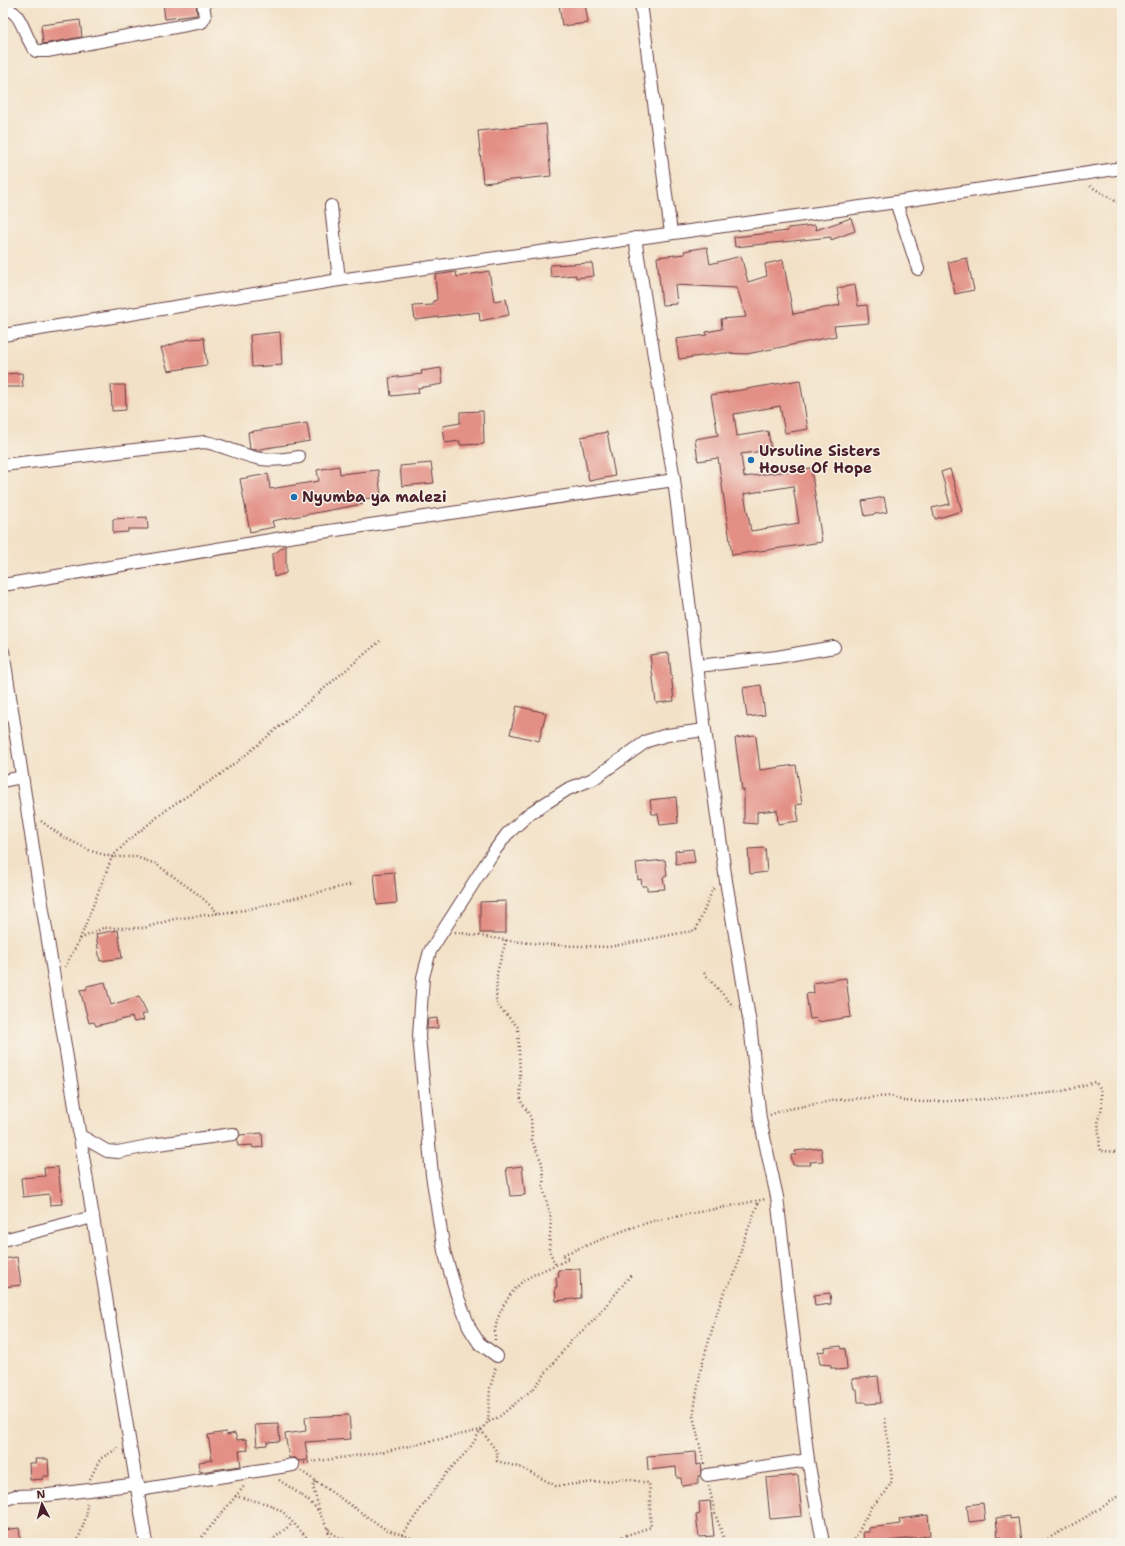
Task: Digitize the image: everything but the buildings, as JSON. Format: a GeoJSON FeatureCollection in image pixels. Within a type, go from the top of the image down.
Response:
{"type":"FeatureCollection","features":[{"type":"Feature","properties":{"kind":"street"},"geometry":{"type":"LineString","coordinates":[[3,8],[15,13],[22,22],[30,45],[36,51],[47,51],[202,22],[205,17],[203,3]]}},
{"type":"Feature","properties":{"kind":"street"},"geometry":{"type":"LineString","coordinates":[[641,3],[671,233]]}},
{"type":"Feature","properties":{"kind":"street"},"geometry":{"type":"LineString","coordinates":[[3,335],[338,280],[896,202],[1122,168]]}},
{"type":"Feature","properties":{"kind":"street"},"geometry":{"type":"LineString","coordinates":[[896,202],[918,270]]}},
{"type":"Feature","properties":{"kind":"street"},"geometry":{"type":"LineString","coordinates":[[331,206],[338,280]]}},
{"type":"Feature","properties":{"kind":"street"},"geometry":{"type":"LineString","coordinates":[[635,238],[674,480],[705,730],[726,881],[750,1024],[760,1118],[777,1197],[808,1460],[824,1543]]}},
{"type":"Feature","properties":{"kind":"street"},"geometry":{"type":"LineString","coordinates":[[3,465],[205,442],[215,443],[261,459],[278,460],[299,457]]}},
{"type":"Feature","properties":{"kind":"street"},"geometry":{"type":"LineString","coordinates":[[3,585],[282,538],[674,480]]}},
{"type":"Feature","properties":{"kind":"street"},"geometry":{"type":"LineString","coordinates":[[698,666],[777,658],[834,647]]}},
{"type":"Feature","properties":{"kind":"street"},"geometry":{"type":"LineString","coordinates":[[3,651],[54,982],[146,1543]]}},
{"type":"Feature","properties":{"kind":"street"},"geometry":{"type":"LineString","coordinates":[[497,1356],[479,1343],[470,1329],[457,1295],[444,1251],[432,1175],[419,1036],[423,977],[430,951],[492,854],[507,834],[530,812],[568,789],[593,779],[648,740],[667,735],[705,730]]}},
{"type":"Feature","properties":{"kind":"street"},"geometry":{"type":"LineString","coordinates":[[3,781],[22,777]]}},
{"type":"Feature","properties":{"kind":"street"},"geometry":{"type":"LineString","coordinates":[[79,1135],[107,1151],[118,1152],[158,1144],[233,1134]]}},
{"type":"Feature","properties":{"kind":"street"},"geometry":{"type":"LineString","coordinates":[[3,1240],[93,1217]]}},
{"type":"Feature","properties":{"kind":"street"},"geometry":{"type":"LineString","coordinates":[[707,1475],[808,1460]]}},
{"type":"Feature","properties":{"kind":"street"},"geometry":{"type":"LineString","coordinates":[[3,1500],[16,1496],[138,1487],[261,1471],[293,1465]]}},
{"type":"Feature","properties":{"kind":"path"},"geometry":{"type":"LineString","coordinates":[[1088,185],[1122,205]]}},
{"type":"Feature","properties":{"kind":"path"},"geometry":{"type":"LineString","coordinates":[[54,982],[68,963],[80,940],[112,857],[145,825],[218,776],[247,754],[380,641]]}},
{"type":"Feature","properties":{"kind":"path"},"geometry":{"type":"LineString","coordinates":[[26,804],[41,822],[64,837],[91,851],[112,857],[136,857],[156,864],[199,895],[218,914]]}},
{"type":"Feature","properties":{"kind":"path"},"geometry":{"type":"LineString","coordinates":[[443,930],[506,940],[552,945],[609,946],[696,930],[714,889],[726,881]]}},
{"type":"Feature","properties":{"kind":"path"},"geometry":{"type":"LineString","coordinates":[[80,940],[103,928],[144,928],[174,919],[245,910],[353,884]]}},
{"type":"Feature","properties":{"kind":"path"},"geometry":{"type":"LineString","coordinates":[[506,940],[497,973],[496,1004],[518,1027],[521,1101],[531,1118],[532,1140],[542,1163],[544,1191],[551,1219],[549,1250],[556,1266]]}},
{"type":"Feature","properties":{"kind":"path"},"geometry":{"type":"LineString","coordinates":[[704,973],[750,1024]]}},
{"type":"Feature","properties":{"kind":"path"},"geometry":{"type":"LineString","coordinates":[[760,1118],[783,1110],[837,1100],[891,1096],[903,1101],[925,1102],[990,1099],[1059,1092],[1095,1082],[1101,1089],[1102,1108],[1098,1119],[1100,1151],[1122,1152]]}},
{"type":"Feature","properties":{"kind":"path"},"geometry":{"type":"LineString","coordinates":[[488,1422],[490,1388],[496,1371],[497,1356],[495,1329],[498,1317],[509,1298],[525,1280],[569,1259],[562,1255],[625,1230],[653,1221],[777,1197]]}},
{"type":"Feature","properties":{"kind":"path"},"geometry":{"type":"LineString","coordinates":[[726,1543],[715,1514],[693,1416],[701,1368],[716,1316],[724,1292],[735,1274],[743,1242],[759,1201]]}},
{"type":"Feature","properties":{"kind":"path"},"geometry":{"type":"LineString","coordinates":[[197,1543],[235,1496],[261,1471],[314,1506],[328,1528],[335,1535],[352,1540],[379,1542],[395,1539],[401,1536],[445,1475],[470,1448],[481,1430],[488,1422],[500,1416],[534,1388],[564,1350],[594,1320],[631,1275]]}},
{"type":"Feature","properties":{"kind":"path"},"geometry":{"type":"LineString","coordinates":[[853,1543],[871,1507],[886,1492],[892,1481],[885,1416]]}},
{"type":"Feature","properties":{"kind":"path"},"geometry":{"type":"LineString","coordinates":[[293,1465],[382,1452],[481,1430]]}},
{"type":"Feature","properties":{"kind":"path"},"geometry":{"type":"LineString","coordinates":[[481,1430],[497,1452],[497,1461],[522,1468],[556,1486],[625,1479],[649,1483],[649,1512],[651,1527],[603,1543]]}},
{"type":"Feature","properties":{"kind":"path"},"geometry":{"type":"LineString","coordinates":[[77,1543],[86,1517],[87,1491],[92,1473],[100,1459],[118,1448],[118,1444]]}},
{"type":"Feature","properties":{"kind":"path"},"geometry":{"type":"LineString","coordinates":[[293,1465],[385,1528],[401,1536],[426,1543]]}},
{"type":"Feature","properties":{"kind":"path"},"geometry":{"type":"LineString","coordinates":[[316,1482],[313,1488],[321,1515]]}},
{"type":"Feature","properties":{"kind":"path"},"geometry":{"type":"LineString","coordinates":[[1040,1543],[1110,1503],[1122,1493]]}},
{"type":"Feature","properties":{"kind":"path"},"geometry":{"type":"LineString","coordinates":[[235,1496],[268,1504],[283,1512],[312,1543]]}},
{"type":"Feature","properties":{"kind":"path"},"geometry":{"type":"LineString","coordinates":[[268,1543],[293,1523]]}},
{"type":"Feature","properties":{"kind":"path"},"geometry":{"type":"LineString","coordinates":[[328,1528],[330,1543]]}},
{"type":"Feature","properties":{"kind":"path"},"geometry":{"type":"LineString","coordinates":[[393,1543],[395,1539]]}},
{"type":"Feature","properties":{"kind":"place","name":"Ursuline Sisters House Of Hope"},"geometry":{"type":"Point","coordinates":[751,460]}},
{"type":"Feature","properties":{"kind":"place","name":"Nyumba ya malezi"},"geometry":{"type":"Point","coordinates":[294,497]}}]}
